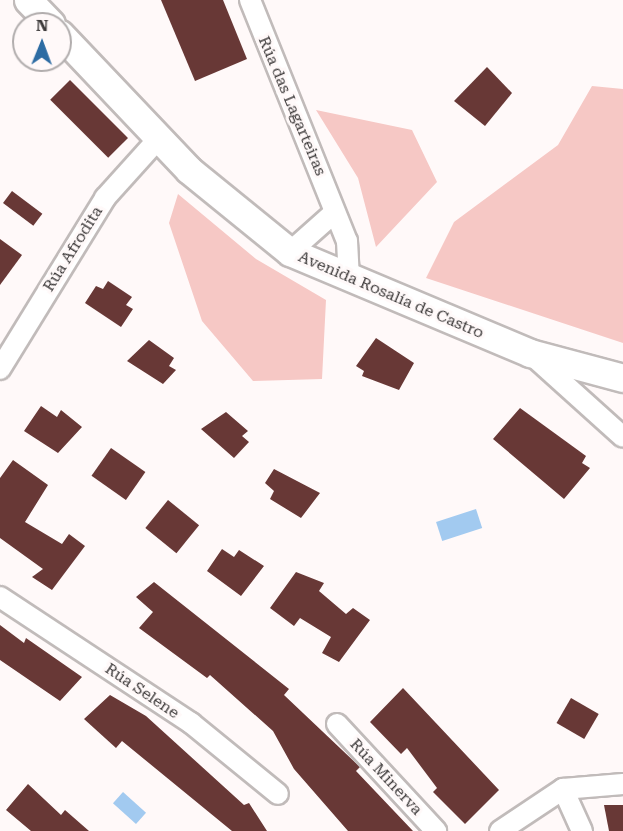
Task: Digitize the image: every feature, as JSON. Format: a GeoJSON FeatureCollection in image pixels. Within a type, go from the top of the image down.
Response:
{"type":"FeatureCollection","features":[{"type":"Feature","properties":{"kind":"street"},"geometry":{"type":"LineString","coordinates":[[28,0],[40,12]]}},
{"type":"Feature","properties":{"kind":"street","name":"Rúa das Lagarteiras"},"geometry":{"type":"LineString","coordinates":[[250,0],[352,263],[349,279]]}},
{"type":"Feature","properties":{"kind":"street","name":"Avenida Rosalía de Castro"},"geometry":{"type":"LineString","coordinates":[[72,47],[189,170],[290,252],[349,279],[530,353],[623,378]]}},
{"type":"Feature","properties":{"kind":"street","name":"Rúa Afrodita"},"geometry":{"type":"LineString","coordinates":[[2,362],[105,198],[159,138]]}},
{"type":"Feature","properties":{"kind":"street"},"geometry":{"type":"LineString","coordinates":[[290,252],[334,213]]}},
{"type":"Feature","properties":{"kind":"street"},"geometry":{"type":"LineString","coordinates":[[530,353],[623,437]]}},
{"type":"Feature","properties":{"kind":"street","name":"Rúa Selene"},"geometry":{"type":"LineString","coordinates":[[0,597],[191,723],[278,794]]}},
{"type":"Feature","properties":{"kind":"street","name":"Rúa Minerva"},"geometry":{"type":"LineString","coordinates":[[337,724],[436,831]]}},
{"type":"Feature","properties":{"kind":"street"},"geometry":{"type":"LineString","coordinates":[[500,831],[563,789],[623,784]]}},
{"type":"Feature","properties":{"kind":"street"},"geometry":{"type":"LineString","coordinates":[[563,789],[582,831]]}},
{"type":"Feature","properties":{"kind":"shaded area"},"geometry":{"type":"Polygon","coordinates":[[[592,86],[623,89],[623,343],[426,278],[454,222],[558,145],[592,86]]]}},
{"type":"Feature","properties":{"kind":"shaded area"},"geometry":{"type":"Polygon","coordinates":[[[316,110],[412,130],[437,182],[376,247],[358,178],[316,110]]]}},
{"type":"Feature","properties":{"kind":"shaded area"},"geometry":{"type":"Polygon","coordinates":[[[178,194],[256,259],[326,300],[322,379],[253,381],[202,321],[169,223],[178,194]]]}},
{"type":"Feature","properties":{"kind":"water"},"geometry":{"type":"Polygon","coordinates":[[[476,509],[482,528],[442,541],[436,522],[476,509]]]}},
{"type":"Feature","properties":{"kind":"water"},"geometry":{"type":"Polygon","coordinates":[[[123,792],[146,813],[136,824],[113,803],[123,792]]]}},
{"type":"Feature","properties":{"kind":"building"},"geometry":{"type":"Polygon","coordinates":[[[161,0],[223,0],[247,59],[195,81],[161,0]]]}},
{"type":"Feature","properties":{"kind":"building"},"geometry":{"type":"Polygon","coordinates":[[[487,67],[512,93],[485,126],[454,101],[487,67]]]}},
{"type":"Feature","properties":{"kind":"building"},"geometry":{"type":"Polygon","coordinates":[[[70,80],[128,138],[108,158],[50,100],[70,80]]]}},
{"type":"Feature","properties":{"kind":"building"},"geometry":{"type":"Polygon","coordinates":[[[12,191],[42,214],[33,226],[3,203],[12,191]]]}},
{"type":"Feature","properties":{"kind":"building"},"geometry":{"type":"Polygon","coordinates":[[[0,239],[22,255],[0,285],[0,239]]]}},
{"type":"Feature","properties":{"kind":"building"},"geometry":{"type":"Polygon","coordinates":[[[108,281],[132,297],[126,305],[133,309],[121,327],[85,303],[96,286],[103,289],[108,281]]]}},
{"type":"Feature","properties":{"kind":"building"},"geometry":{"type":"Polygon","coordinates":[[[376,338],[414,363],[399,390],[362,376],[364,371],[356,366],[376,338]]]}},
{"type":"Feature","properties":{"kind":"building"},"geometry":{"type":"Polygon","coordinates":[[[149,340],[174,358],[169,366],[176,370],[163,384],[127,361],[149,340]]]}},
{"type":"Feature","properties":{"kind":"building"},"geometry":{"type":"Polygon","coordinates":[[[41,406],[57,417],[61,410],[82,427],[58,453],[24,431],[41,406]]]}},
{"type":"Feature","properties":{"kind":"building"},"geometry":{"type":"Polygon","coordinates":[[[520,408],[586,456],[582,463],[590,468],[564,499],[493,439],[520,408]]]}},
{"type":"Feature","properties":{"kind":"building"},"geometry":{"type":"Polygon","coordinates":[[[226,412],[248,431],[242,436],[249,442],[234,458],[201,429],[226,412]]]}},
{"type":"Feature","properties":{"kind":"building"},"geometry":{"type":"Polygon","coordinates":[[[111,448],[145,472],[126,500],[91,476],[111,448]]]}},
{"type":"Feature","properties":{"kind":"building"},"geometry":{"type":"Polygon","coordinates":[[[13,460],[48,485],[25,522],[62,544],[69,534],[85,546],[52,590],[32,577],[43,569],[0,538],[0,478],[13,460]]]}},
{"type":"Feature","properties":{"kind":"building"},"geometry":{"type":"Polygon","coordinates":[[[274,469],[320,493],[301,518],[270,499],[274,491],[265,483],[274,469]]]}},
{"type":"Feature","properties":{"kind":"building"},"geometry":{"type":"Polygon","coordinates":[[[168,500],[199,525],[176,553],[145,528],[168,500]]]}},
{"type":"Feature","properties":{"kind":"building"},"geometry":{"type":"Polygon","coordinates":[[[222,549],[234,557],[239,550],[264,566],[241,596],[207,571],[222,549]]]}},
{"type":"Feature","properties":{"kind":"building"},"geometry":{"type":"Polygon","coordinates":[[[296,572],[324,583],[319,591],[346,614],[353,608],[370,620],[339,662],[322,653],[331,637],[300,618],[294,626],[270,608],[296,572]]]}},
{"type":"Feature","properties":{"kind":"building"},"geometry":{"type":"Polygon","coordinates":[[[154,582],[289,689],[284,695],[360,767],[356,771],[413,831],[348,831],[294,769],[273,731],[210,675],[207,678],[139,628],[153,612],[136,597],[154,582]]]}},
{"type":"Feature","properties":{"kind":"building"},"geometry":{"type":"Polygon","coordinates":[[[0,625],[24,643],[26,638],[82,677],[60,701],[0,660],[0,625]]]}},
{"type":"Feature","properties":{"kind":"building"},"geometry":{"type":"Polygon","coordinates":[[[403,688],[499,790],[465,824],[433,792],[437,788],[407,748],[401,754],[370,722],[403,688]]]}},
{"type":"Feature","properties":{"kind":"building"},"geometry":{"type":"Polygon","coordinates":[[[110,695],[146,716],[244,805],[249,803],[267,831],[232,831],[122,741],[116,748],[84,719],[110,695]]]}},
{"type":"Feature","properties":{"kind":"building"},"geometry":{"type":"Polygon","coordinates":[[[571,698],[599,714],[584,739],[556,723],[571,698]]]}},
{"type":"Feature","properties":{"kind":"building"},"geometry":{"type":"Polygon","coordinates":[[[28,784],[61,815],[65,810],[89,831],[31,831],[6,810],[28,784]]]}},
{"type":"Feature","properties":{"kind":"building"},"geometry":{"type":"Polygon","coordinates":[[[604,805],[623,805],[623,831],[609,831],[604,805]]]}}]}
